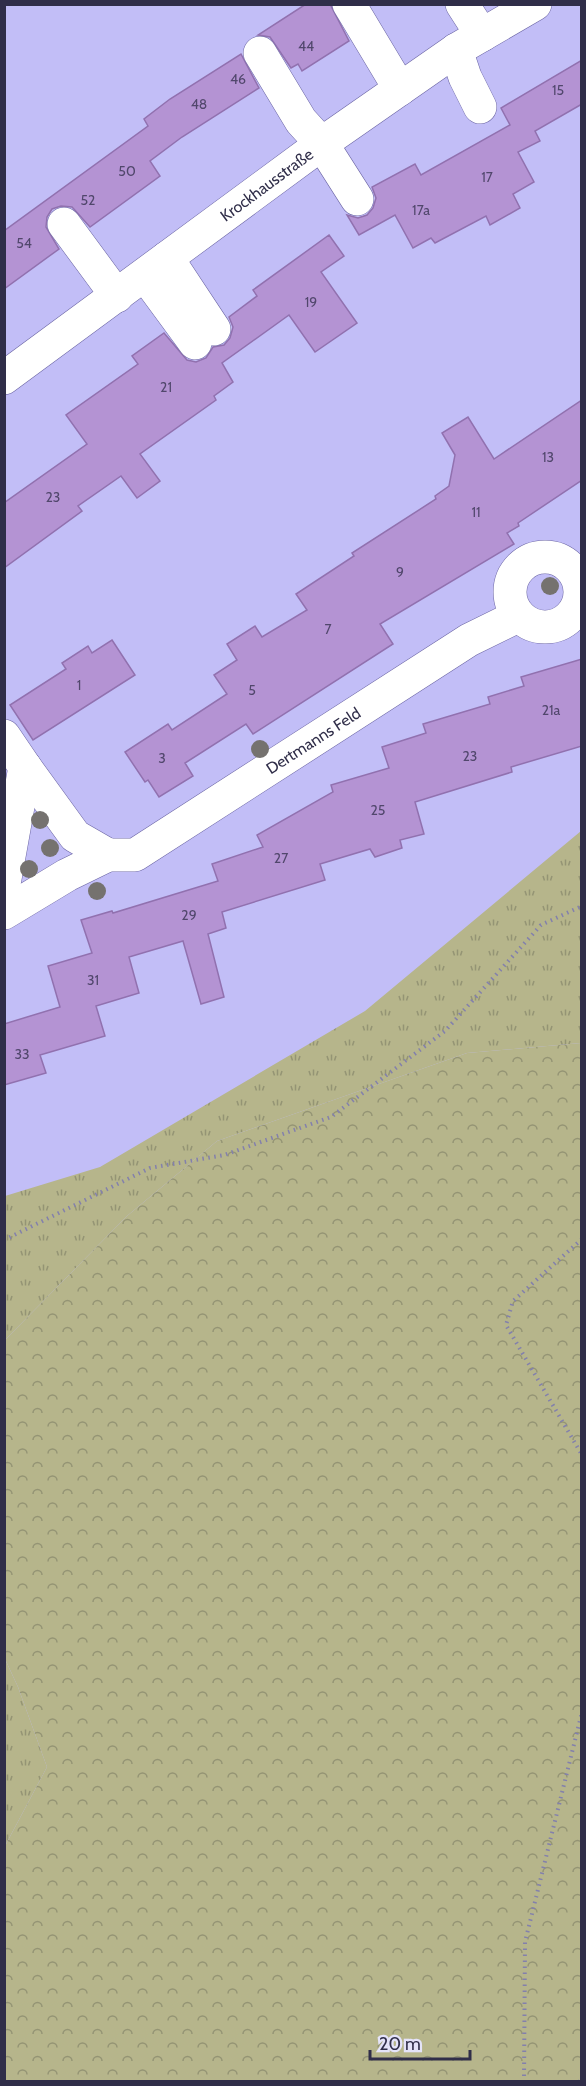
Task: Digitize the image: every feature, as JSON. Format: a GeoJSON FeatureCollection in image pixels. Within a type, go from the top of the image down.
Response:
{"type":"FeatureCollection","features":[{"type":"Feature","properties":{"kind":"street"},"geometry":{"type":"LineString","coordinates":[[349,4],[408,84]]}},
{"type":"Feature","properties":{"kind":"street"},"geometry":{"type":"LineString","coordinates":[[366,4],[408,84]]}},
{"type":"Feature","properties":{"kind":"street"},"geometry":{"type":"LineString","coordinates":[[462,4],[479,29],[465,77],[480,106]]}},
{"type":"Feature","properties":{"kind":"street","name":"Krockhausstraße"},"geometry":{"type":"LineString","coordinates":[[5,377],[326,140],[408,84],[479,29],[535,4]]}},
{"type":"Feature","properties":{"kind":"street"},"geometry":{"type":"LineString","coordinates":[[273,58],[326,140],[357,199]]}},
{"type":"Feature","properties":{"kind":"street"},"geometry":{"type":"LineString","coordinates":[[57,229],[109,302]]}},
{"type":"Feature","properties":{"kind":"street"},"geometry":{"type":"LineString","coordinates":[[156,267],[205,336]]}},
{"type":"Feature","properties":{"kind":"street"},"geometry":{"type":"LineString","coordinates":[[546,556],[561,560],[574,570],[581,586],[573,615],[561,624],[546,628],[531,625],[518,615],[511,601],[510,585],[517,570],[530,560],[546,556]]}},
{"type":"Feature","properties":{"kind":"street","name":"Dertmanns Feld"},"geometry":{"type":"LineString","coordinates":[[4,914],[67,875],[108,855],[135,855],[469,640],[518,615]]}},
{"type":"Feature","properties":{"kind":"street"},"geometry":{"type":"LineString","coordinates":[[4,736],[75,836],[108,855]]}},
{"type":"Feature","properties":{"kind":"street"},"geometry":{"type":"LineString","coordinates":[[4,885],[25,767]]}},
{"type":"Feature","properties":{"kind":"path"},"geometry":{"type":"LineString","coordinates":[[4,1240],[150,1168],[224,1155],[331,1117],[445,1030],[541,925],[582,906]]}},
{"type":"Feature","properties":{"kind":"path"},"geometry":{"type":"LineString","coordinates":[[582,1239],[513,1301],[506,1325],[582,1455]]}},
{"type":"Feature","properties":{"kind":"path"},"geometry":{"type":"LineString","coordinates":[[524,2082],[525,1942],[582,1712]]}},
{"type":"Feature","properties":{"kind":"green space"},"geometry":{"type":"Polygon","coordinates":[[[581,831],[581,1043],[467,1053],[217,1141],[127,1216],[5,1340],[5,1196],[100,1167],[365,1011],[581,831]]]}},
{"type":"Feature","properties":{"kind":"green space"},"geometry":{"type":"Polygon","coordinates":[[[581,1043],[581,2081],[5,2081],[5,1846],[47,1767],[18,1687],[5,1659],[5,1340],[127,1216],[217,1141],[467,1053],[581,1043]]]}},
{"type":"Feature","properties":{"kind":"green space"},"geometry":{"type":"Polygon","coordinates":[[[5,1659],[18,1687],[47,1767],[5,1846],[5,1659]]]}},
{"type":"Feature","properties":{"kind":"building"},"geometry":{"type":"Polygon","coordinates":[[[306,4],[330,4],[349,41],[302,71],[298,64],[291,68],[270,37],[258,35],[306,4]]]}},
{"type":"Feature","properties":{"kind":"building"},"geometry":{"type":"Polygon","coordinates":[[[241,54],[259,88],[182,137],[150,161],[160,176],[90,227],[72,207],[61,206],[52,209],[47,217],[46,227],[59,249],[4,289],[4,231],[148,126],[144,119],[170,99],[241,54]]]}},
{"type":"Feature","properties":{"kind":"building"},"geometry":{"type":"Polygon","coordinates":[[[582,60],[582,104],[535,131],[540,141],[518,152],[534,182],[513,194],[520,208],[490,225],[486,216],[435,243],[431,238],[413,248],[395,215],[359,235],[347,215],[358,218],[367,215],[373,208],[376,198],[372,187],[415,164],[421,175],[510,125],[501,108],[582,60]]]}},
{"type":"Feature","properties":{"kind":"building"},"geometry":{"type":"Polygon","coordinates":[[[329,235],[344,256],[321,272],[357,323],[315,352],[289,315],[222,363],[233,382],[214,396],[216,400],[140,454],[160,481],[137,498],[121,476],[78,506],[82,511],[4,568],[4,503],[87,444],[66,415],[138,364],[132,356],[164,333],[187,360],[196,362],[206,358],[213,347],[224,345],[230,338],[233,327],[229,317],[257,296],[253,290],[329,235]]]}},
{"type":"Feature","properties":{"kind":"building"},"geometry":{"type":"Polygon","coordinates":[[[582,400],[582,480],[518,523],[519,526],[507,533],[514,544],[380,624],[393,644],[253,734],[246,724],[185,763],[193,776],[159,797],[148,780],[145,782],[125,752],[168,724],[172,730],[227,694],[214,675],[237,660],[227,644],[255,626],[262,637],[307,610],[296,594],[354,556],[352,553],[436,499],[435,496],[449,486],[455,455],[442,433],[468,417],[494,459],[582,400]]]}},
{"type":"Feature","properties":{"kind":"building"},"geometry":{"type":"Polygon","coordinates":[[[112,640],[135,675],[33,740],[10,705],[66,669],[62,663],[88,646],[92,653],[112,640]]]}},
{"type":"Feature","properties":{"kind":"building"},"geometry":{"type":"Polygon","coordinates":[[[582,659],[582,746],[511,767],[512,772],[415,802],[424,834],[400,840],[402,848],[375,857],[370,849],[320,864],[325,880],[222,912],[226,928],[208,934],[224,997],[201,1004],[183,941],[129,957],[139,993],[96,1006],[105,1036],[40,1055],[46,1073],[4,1085],[4,1024],[60,1007],[48,966],[92,953],[81,920],[112,911],[113,913],[218,881],[212,864],[263,847],[257,835],[333,792],[331,785],[389,768],[382,747],[426,733],[423,724],[490,704],[488,697],[524,686],[521,677],[582,659]]]}}]}
